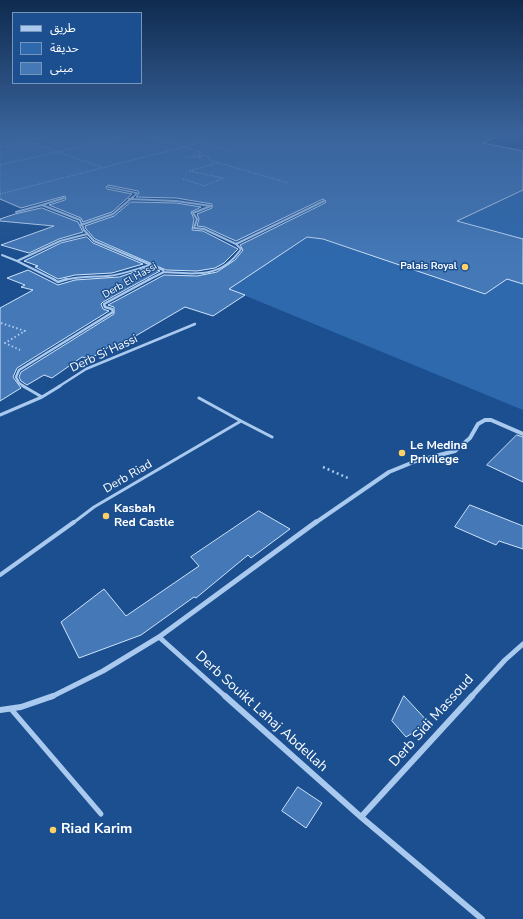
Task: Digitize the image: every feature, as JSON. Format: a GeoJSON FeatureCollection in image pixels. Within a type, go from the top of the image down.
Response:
{"type":"FeatureCollection","features":[{"type":"Feature","properties":{"kind":"street"},"geometry":{"type":"LineString","coordinates":[[0,710],[11,709],[81,684],[159,637],[333,509],[366,487],[401,467],[416,461],[455,451],[470,438],[478,424],[485,420],[491,420],[523,434]]}},
{"type":"Feature","properties":{"kind":"street","name":"Derb Souikt Lahaj Abdellah"},"geometry":{"type":"LineString","coordinates":[[159,637],[361,817],[482,919]]}},
{"type":"Feature","properties":{"kind":"street","name":"Derb Sidi Massoud"},"geometry":{"type":"LineString","coordinates":[[361,817],[504,660],[523,644]]}},
{"type":"Feature","properties":{"kind":"lane"},"geometry":{"type":"LineString","coordinates":[[81,224],[113,214],[137,193],[108,187]]}},
{"type":"Feature","properties":{"kind":"lane"},"geometry":{"type":"LineString","coordinates":[[16,212],[64,198]]}},
{"type":"Feature","properties":{"kind":"lane"},"geometry":{"type":"LineString","coordinates":[[129,199],[176,201],[211,206],[193,213],[197,219],[194,228],[204,229],[236,244],[241,249],[235,258],[211,272],[197,274],[164,272]]}},
{"type":"Feature","properties":{"kind":"lane"},"geometry":{"type":"LineString","coordinates":[[236,244],[324,201]]}},
{"type":"Feature","properties":{"kind":"lane","name":"Derb El Hassi"},"geometry":{"type":"LineString","coordinates":[[42,205],[80,220],[87,234],[94,241],[163,270],[164,272],[104,304],[105,307],[114,312],[19,370],[16,377],[19,383],[42,397]]}},
{"type":"Feature","properties":{"kind":"lane"},"geometry":{"type":"LineString","coordinates":[[17,261],[60,241],[87,234]]}},
{"type":"Feature","properties":{"kind":"lane"},"geometry":{"type":"LineString","coordinates":[[2,255],[58,282],[80,276],[108,276],[125,273],[150,265]]}},
{"type":"Feature","properties":{"kind":"lane","name":"Derb Si Hassi"},"geometry":{"type":"LineString","coordinates":[[0,415],[42,397],[86,369],[195,324]]}},
{"type":"Feature","properties":{"kind":"lane"},"geometry":{"type":"LineString","coordinates":[[199,398],[272,437]]}},
{"type":"Feature","properties":{"kind":"lane","name":"Derb Riad"},"geometry":{"type":"LineString","coordinates":[[0,575],[94,507],[241,421]]}},
{"type":"Feature","properties":{"kind":"lane"},"geometry":{"type":"LineString","coordinates":[[11,709],[101,814]]}},
{"type":"Feature","properties":{"kind":"path"},"geometry":{"type":"LineString","coordinates":[[0,194],[75,175]]}},
{"type":"Feature","properties":{"kind":"path"},"geometry":{"type":"LineString","coordinates":[[183,179],[205,186],[223,178],[208,175]]}},
{"type":"Feature","properties":{"kind":"path"},"geometry":{"type":"LineString","coordinates":[[260,175],[288,183]]}},
{"type":"Feature","properties":{"kind":"path"},"geometry":{"type":"LineString","coordinates":[[1,323],[25,331],[5,343],[39,357]]}},
{"type":"Feature","properties":{"kind":"path"},"geometry":{"type":"LineString","coordinates":[[323,467],[366,487]]}},
{"type":"Feature","properties":{"kind":"green space"},"geometry":{"type":"Polygon","coordinates":[[[523,190],[523,239],[457,221],[523,190]]]}},
{"type":"Feature","properties":{"kind":"green space"},"geometry":{"type":"Polygon","coordinates":[[[353,235],[484,294],[507,279],[523,284],[523,410],[229,289],[307,237],[322,239],[353,235]]]}},
{"type":"Feature","properties":{"kind":"building"},"geometry":{"type":"Polygon","coordinates":[[[0,175],[523,175],[523,190],[457,221],[523,239],[523,284],[507,279],[485,294],[323,239],[307,237],[229,289],[245,295],[213,316],[185,307],[115,348],[110,346],[90,359],[82,357],[52,378],[44,375],[27,385],[21,381],[19,377],[21,372],[114,314],[114,307],[108,305],[164,275],[197,276],[217,272],[235,260],[243,250],[240,245],[325,203],[326,201],[323,199],[236,241],[205,227],[197,226],[199,219],[197,214],[212,208],[212,204],[176,198],[136,197],[139,193],[138,191],[108,185],[106,187],[107,189],[132,194],[112,212],[83,222],[81,218],[49,205],[65,200],[65,196],[21,208],[0,199],[0,175]]]}},
{"type":"Feature","properties":{"kind":"building"},"geometry":{"type":"Polygon","coordinates":[[[131,202],[176,203],[201,207],[191,212],[194,219],[192,230],[203,231],[238,249],[224,263],[215,268],[197,271],[166,270],[95,239],[86,229],[85,226],[114,216],[131,202]]]}},
{"type":"Feature","properties":{"kind":"building"},"geometry":{"type":"Polygon","coordinates":[[[42,208],[78,222],[83,232],[59,239],[29,253],[1,245],[54,226],[0,221],[0,219],[15,214],[42,208]]]}},
{"type":"Feature","properties":{"kind":"building"},"geometry":{"type":"Polygon","coordinates":[[[87,237],[93,243],[143,264],[112,273],[75,275],[58,279],[35,267],[38,266],[24,261],[61,243],[87,237]]]}},
{"type":"Feature","properties":{"kind":"building"},"geometry":{"type":"Polygon","coordinates":[[[150,267],[160,271],[103,302],[101,304],[103,309],[109,311],[17,368],[13,377],[21,388],[0,401],[0,308],[33,290],[21,287],[25,285],[7,278],[28,270],[58,285],[75,280],[119,277],[150,267]]]}},
{"type":"Feature","properties":{"kind":"building"},"geometry":{"type":"Polygon","coordinates":[[[517,435],[523,437],[523,482],[487,465],[517,435]]]}},
{"type":"Feature","properties":{"kind":"building"},"geometry":{"type":"Polygon","coordinates":[[[470,505],[523,526],[523,549],[499,541],[496,545],[455,527],[470,505]]]}},
{"type":"Feature","properties":{"kind":"building"},"geometry":{"type":"Polygon","coordinates":[[[259,511],[290,529],[251,558],[248,555],[196,598],[194,597],[141,635],[79,658],[61,622],[104,589],[126,616],[199,566],[191,557],[259,511]]]}},
{"type":"Feature","properties":{"kind":"building"},"geometry":{"type":"Polygon","coordinates":[[[404,696],[429,723],[406,737],[392,721],[404,696]]]}},
{"type":"Feature","properties":{"kind":"building"},"geometry":{"type":"Polygon","coordinates":[[[298,787],[322,803],[306,828],[282,811],[298,787]]]}},
{"type":"Feature","properties":{"kind":"place","name":"Palais Royal"},"geometry":{"type":"Point","coordinates":[465,267]}},
{"type":"Feature","properties":{"kind":"place","name":"Le Medina Privilege"},"geometry":{"type":"Point","coordinates":[402,453]}},
{"type":"Feature","properties":{"kind":"place","name":"Kasbah Red Castle"},"geometry":{"type":"Point","coordinates":[106,516]}},
{"type":"Feature","properties":{"kind":"place","name":"Riad Karim"},"geometry":{"type":"Point","coordinates":[53,830]}}]}
